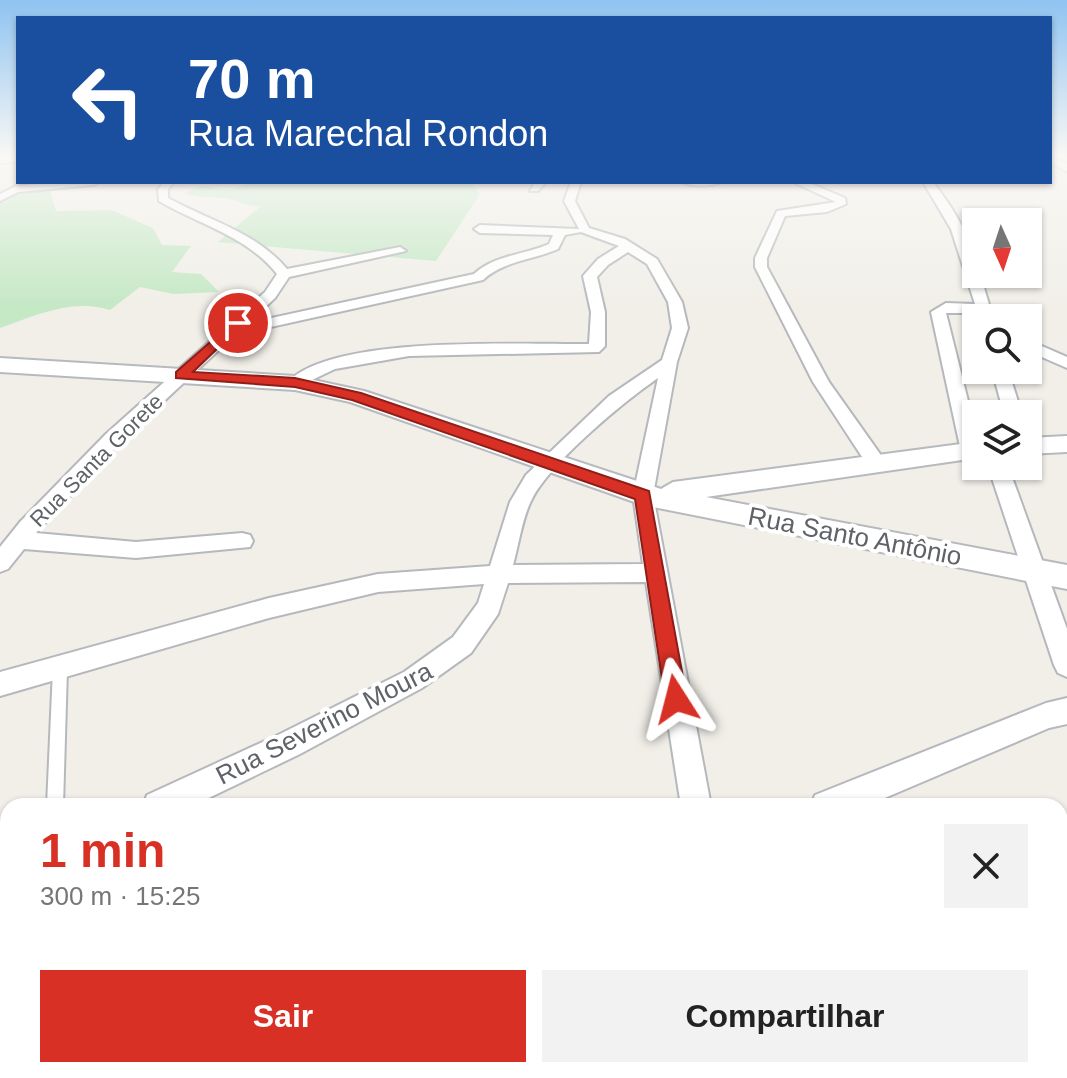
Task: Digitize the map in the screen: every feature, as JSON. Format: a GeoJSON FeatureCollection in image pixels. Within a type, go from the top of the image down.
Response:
{"type":"FeatureCollection","features":[{"type":"Feature","properties":{"kind":"street"},"geometry":{"type":"LineString","coordinates":[[175,206],[250,240],[265,250],[284,274],[400,251]]}},
{"type":"Feature","properties":{"kind":"street"},"geometry":{"type":"LineString","coordinates":[[571,206],[588,232]]}},
{"type":"Feature","properties":{"kind":"street"},"geometry":{"type":"LineString","coordinates":[[835,206],[781,213],[761,258],[761,267],[821,382],[875,461]]}},
{"type":"Feature","properties":{"kind":"street"},"geometry":{"type":"LineString","coordinates":[[945,206],[982,304]]}},
{"type":"Feature","properties":{"kind":"street"},"geometry":{"type":"LineString","coordinates":[[480,229],[588,232],[628,246],[652,262],[675,302],[680,328],[669,362],[643,495],[695,798]]}},
{"type":"Feature","properties":{"kind":"street"},"geometry":{"type":"LineString","coordinates":[[227,332],[478,277],[491,265],[532,256],[554,246],[560,232]]}},
{"type":"Feature","properties":{"kind":"street"},"geometry":{"type":"LineString","coordinates":[[295,383],[330,365],[409,351],[593,349],[600,335],[590,276],[603,262],[628,246]]}},
{"type":"Feature","properties":{"kind":"street","name":"Rua Santa Gorete"},"geometry":{"type":"LineString","coordinates":[[7,552],[113,438],[270,295],[284,274]]}},
{"type":"Feature","properties":{"kind":"street"},"geometry":{"type":"LineString","coordinates":[[962,309],[946,307],[938,312],[962,404]]}},
{"type":"Feature","properties":{"kind":"street"},"geometry":{"type":"LineString","coordinates":[[1042,351],[1067,363]]}},
{"type":"Feature","properties":{"kind":"street","name":"Rua Severino Moura"},"geometry":{"type":"LineString","coordinates":[[175,798],[290,744],[440,663],[476,628],[489,607],[501,575],[520,502],[533,480],[615,400],[669,362]]}},
{"type":"Feature","properties":{"kind":"street","name":"Rua Santo Antônio"},"geometry":{"type":"LineString","coordinates":[[0,365],[295,383],[356,396],[643,495],[1067,577]]}},
{"type":"Feature","properties":{"kind":"street"},"geometry":{"type":"LineString","coordinates":[[1042,445],[1067,444]]}},
{"type":"Feature","properties":{"kind":"street"},"geometry":{"type":"LineString","coordinates":[[643,495],[962,451]]}},
{"type":"Feature","properties":{"kind":"street"},"geometry":{"type":"LineString","coordinates":[[1003,480],[1067,665]]}},
{"type":"Feature","properties":{"kind":"street"},"geometry":{"type":"LineString","coordinates":[[7,552],[136,550],[242,541]]}},
{"type":"Feature","properties":{"kind":"street"},"geometry":{"type":"LineString","coordinates":[[0,684],[269,608],[378,583],[501,575],[656,573]]}},
{"type":"Feature","properties":{"kind":"street"},"geometry":{"type":"LineString","coordinates":[[847,798],[919,771],[1046,716],[1067,711]]}},
{"type":"Feature","properties":{"kind":"lane"},"geometry":{"type":"LineString","coordinates":[[55,798],[60,669]]}},
{"type":"Feature","properties":{"kind":"green space"},"geometry":{"type":"Polygon","coordinates":[[[0,206],[55,206],[56,211],[111,210],[153,228],[162,245],[191,246],[172,272],[201,274],[219,292],[173,294],[140,287],[110,310],[68,307],[0,328],[0,206]]]}},
{"type":"Feature","properties":{"kind":"green space"},"geometry":{"type":"Polygon","coordinates":[[[261,206],[472,206],[436,261],[218,242],[261,206]]]}},
{"type":"Feature","properties":{"kind":"route"},"geometry":{"type":"LineString","coordinates":[[238,323],[181,375],[295,383],[356,396],[643,495],[676,699]]}}]}
